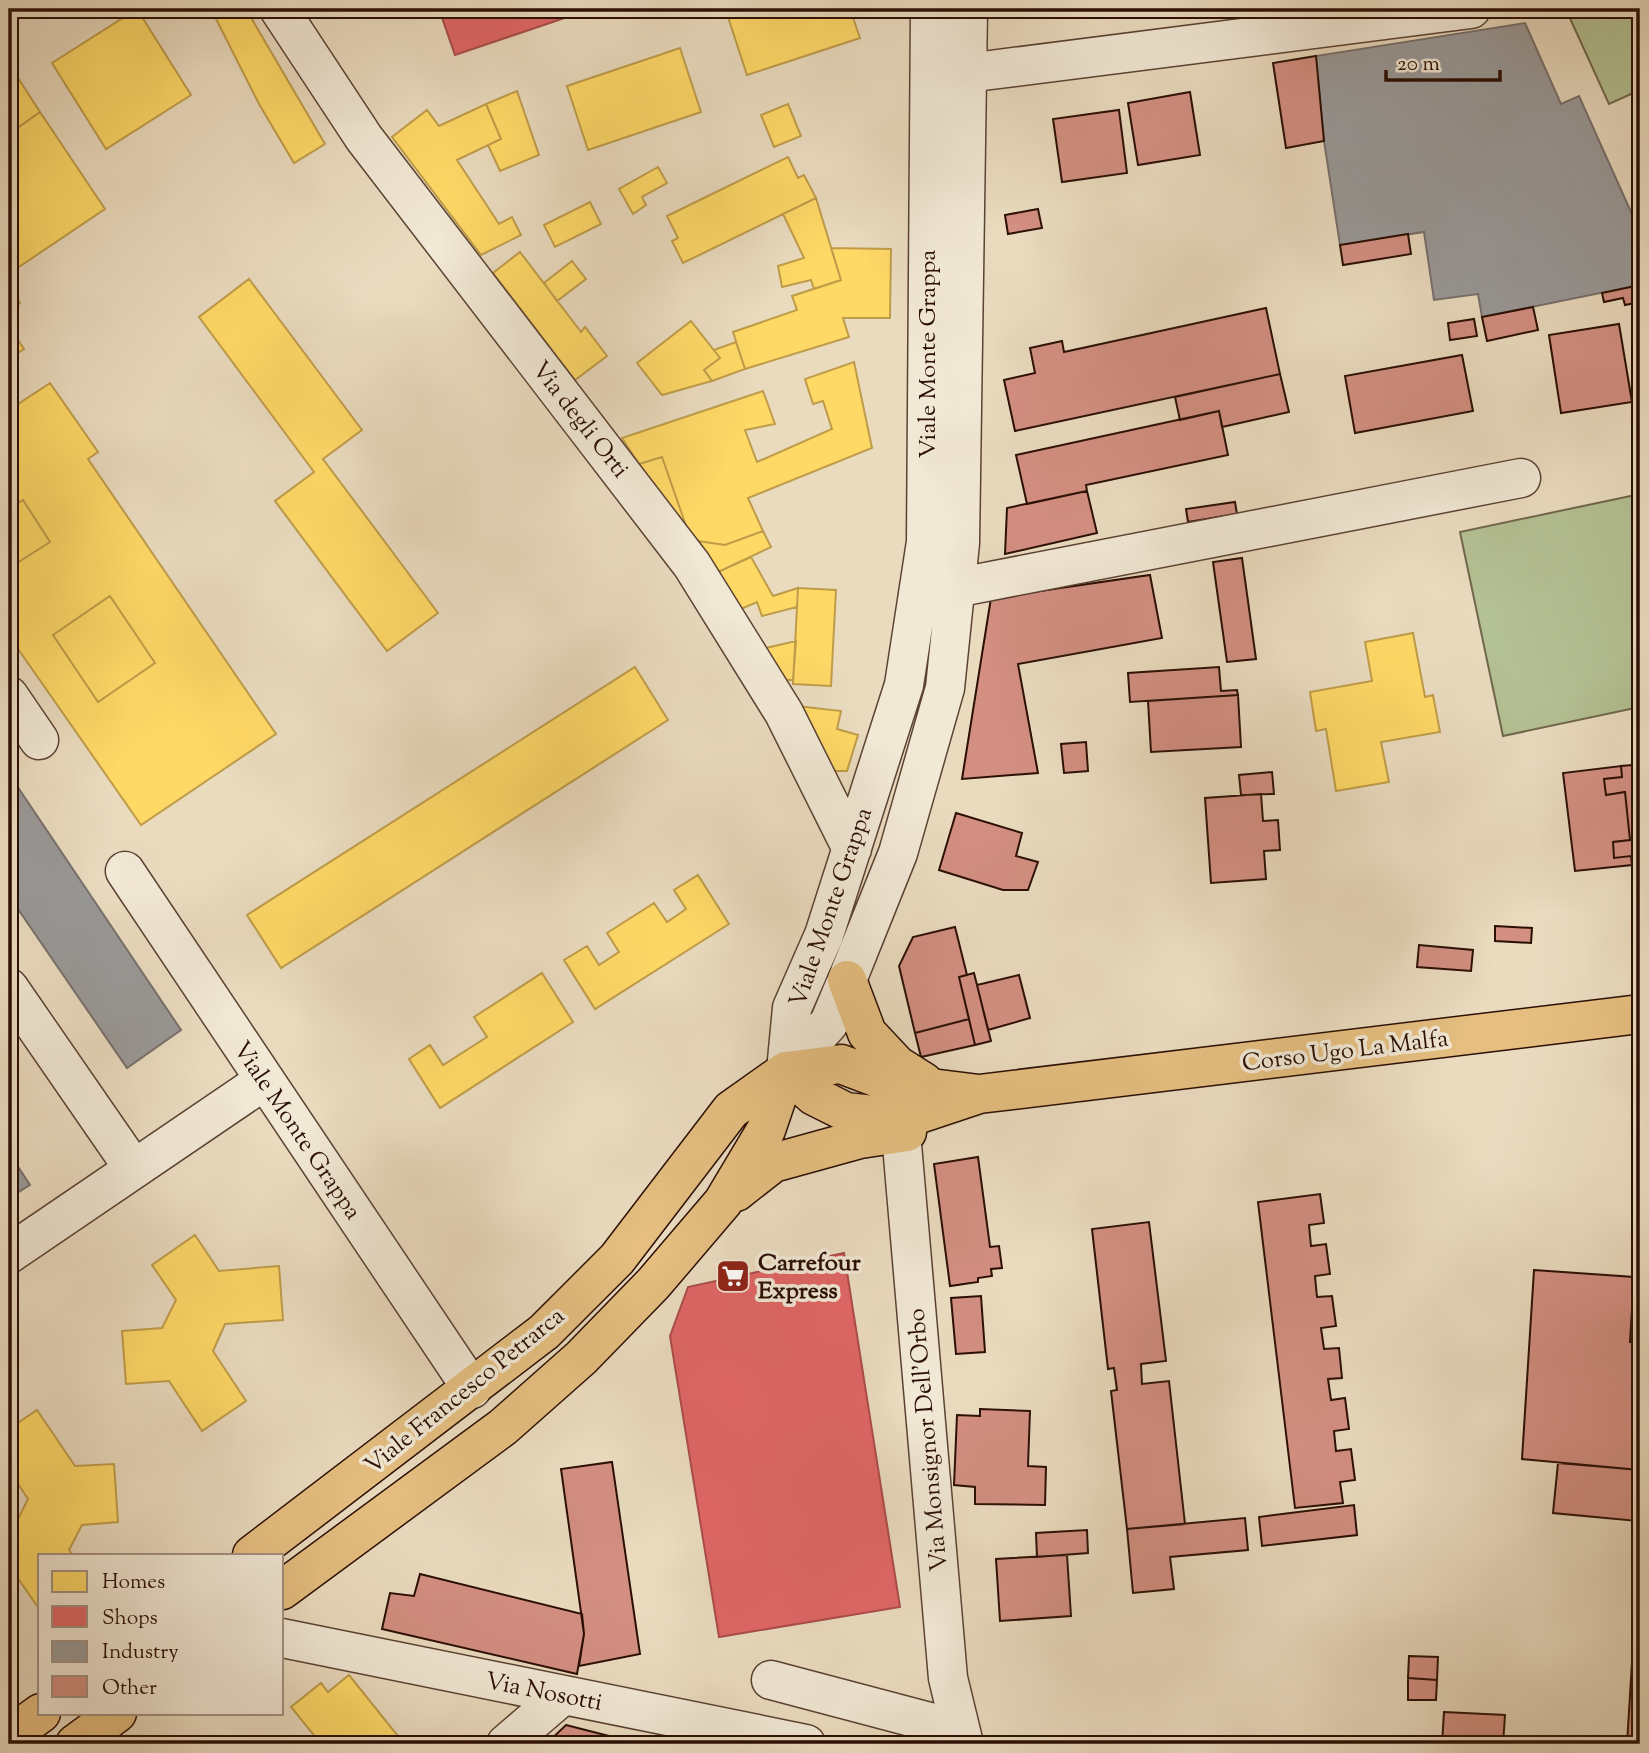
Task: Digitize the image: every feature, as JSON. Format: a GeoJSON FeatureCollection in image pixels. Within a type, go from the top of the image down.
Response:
{"type":"FeatureCollection","features":[{"type":"Feature","properties":{"kind":"main road","name":"Corso Ugo La Malfa"},"geometry":{"type":"LineString","coordinates":[[847,980],[867,1033],[897,1065],[932,1087]]}},
{"type":"Feature","properties":{"kind":"main road","name":"Corso Ugo La Malfa"},"geometry":{"type":"LineString","coordinates":[[786,1071],[814,1096],[846,1112],[882,1116],[916,1115],[979,1094],[1640,1014]]}},
{"type":"Feature","properties":{"kind":"main road","name":"Corso Ugo La Malfa"},"geometry":{"type":"LineString","coordinates":[[786,1071],[841,1064],[891,1083],[979,1094]]}},
{"type":"Feature","properties":{"kind":"main road","name":"Viale Francesco Petrarca"},"geometry":{"type":"LineString","coordinates":[[284,1589],[503,1427],[581,1359],[653,1284],[723,1202],[766,1130],[786,1071]]}},
{"type":"Feature","properties":{"kind":"main road","name":"Viale Francesco Petrarca"},"geometry":{"type":"LineString","coordinates":[[253,1554],[544,1332],[617,1259],[731,1110],[786,1071]]}},
{"type":"Feature","properties":{"kind":"main road","name":"Corso Ugo La Malfa"},"geometry":{"type":"LineString","coordinates":[[723,1202],[773,1163],[860,1139],[947,1127],[1009,1109],[1050,1087]]}},
{"type":"Feature","properties":{"kind":"main road"},"geometry":{"type":"LineString","coordinates":[[9,1736],[40,1714]]}},
{"type":"Feature","properties":{"kind":"main road"},"geometry":{"type":"LineString","coordinates":[[75,1744],[116,1714]]}},
{"type":"Feature","properties":{"kind":"street","name":"Via degli Orti"},"geometry":{"type":"LineString","coordinates":[[279,9],[364,138],[692,565],[784,713],[852,849]]}},
{"type":"Feature","properties":{"kind":"street","name":"Viale Monte Grappa"},"geometry":{"type":"LineString","coordinates":[[786,1071],[792,1007],[824,935],[904,685],[926,542],[930,9]]}},
{"type":"Feature","properties":{"kind":"street","name":"Viale Monte Grappa"},"geometry":{"type":"LineString","coordinates":[[786,1071],[829,1023],[847,980],[898,853],[945,688],[960,530],[968,9]]}},
{"type":"Feature","properties":{"kind":"street"},"geometry":{"type":"LineString","coordinates":[[967,73],[1471,9]]}},
{"type":"Feature","properties":{"kind":"street"},"geometry":{"type":"LineString","coordinates":[[955,588],[1521,478]]}},
{"type":"Feature","properties":{"kind":"street"},"geometry":{"type":"LineString","coordinates":[[9,696],[39,740]]}},
{"type":"Feature","properties":{"kind":"street","name":"Viale Monte Grappa"},"geometry":{"type":"LineString","coordinates":[[125,871],[472,1389]]}},
{"type":"Feature","properties":{"kind":"street"},"geometry":{"type":"LineString","coordinates":[[9,988],[134,1169]]}},
{"type":"Feature","properties":{"kind":"street"},"geometry":{"type":"LineString","coordinates":[[9,1254],[265,1080]]}},
{"type":"Feature","properties":{"kind":"street","name":"Via Monsignor Dell'Orbo"},"geometry":{"type":"LineString","coordinates":[[901,1133],[947,1678],[962,1737]]}},
{"type":"Feature","properties":{"kind":"street","name":"Via Nosotti"},"geometry":{"type":"LineString","coordinates":[[284,1638],[563,1695],[714,1735],[806,1744]]}},
{"type":"Feature","properties":{"kind":"street"},"geometry":{"type":"LineString","coordinates":[[771,1680],[962,1737]]}},
{"type":"Feature","properties":{"kind":"street"},"geometry":{"type":"LineString","coordinates":[[506,1744],[563,1695]]}},
{"type":"Feature","properties":{"kind":"green space"},"geometry":{"type":"Polygon","coordinates":[[[1580,9],[1640,9],[1640,90],[1609,104],[1568,14],[1580,9]]]}},
{"type":"Feature","properties":{"kind":"green space"},"geometry":{"type":"Polygon","coordinates":[[[1640,494],[1640,707],[1503,736],[1460,532],[1640,494]]]}},
{"type":"Feature","properties":{"kind":"building: Homes"},"geometry":{"type":"Polygon","coordinates":[[[137,9],[191,95],[106,149],[52,63],[137,9]]]}},
{"type":"Feature","properties":{"kind":"building: Homes"},"geometry":{"type":"Polygon","coordinates":[[[211,9],[246,9],[325,144],[294,163],[259,104],[211,9]]]}},
{"type":"Feature","properties":{"kind":"building: Homes"},"geometry":{"type":"Polygon","coordinates":[[[850,9],[860,38],[747,75],[726,11],[850,9]]]}},
{"type":"Feature","properties":{"kind":"building: Homes"},"geometry":{"type":"Polygon","coordinates":[[[680,48],[701,112],[588,150],[567,86],[680,48]]]}},
{"type":"Feature","properties":{"kind":"building: Homes"},"geometry":{"type":"Polygon","coordinates":[[[9,64],[40,112],[9,134],[9,64]]]}},
{"type":"Feature","properties":{"kind":"building: Homes"},"geometry":{"type":"Polygon","coordinates":[[[517,91],[539,155],[500,171],[488,145],[501,139],[486,104],[517,91]]]}},
{"type":"Feature","properties":{"kind":"building: Homes"},"geometry":{"type":"Polygon","coordinates":[[[486,104],[501,139],[457,160],[499,224],[512,217],[521,235],[481,255],[392,137],[427,110],[439,126],[486,104]]]}},
{"type":"Feature","properties":{"kind":"building: Homes"},"geometry":{"type":"Polygon","coordinates":[[[788,104],[801,136],[774,147],[761,115],[788,104]]]}},
{"type":"Feature","properties":{"kind":"building: Homes"},"geometry":{"type":"Polygon","coordinates":[[[40,112],[105,209],[10,273],[9,134],[40,112]]]}},
{"type":"Feature","properties":{"kind":"building: Homes"},"geometry":{"type":"Polygon","coordinates":[[[788,157],[798,178],[804,175],[816,198],[683,263],[672,241],[678,238],[667,216],[788,157]]]}},
{"type":"Feature","properties":{"kind":"building: Homes"},"geometry":{"type":"Polygon","coordinates":[[[658,167],[667,183],[642,197],[646,205],[633,214],[619,189],[658,167]]]}},
{"type":"Feature","properties":{"kind":"building: Homes"},"geometry":{"type":"Polygon","coordinates":[[[816,198],[841,280],[814,289],[811,280],[782,287],[778,266],[804,258],[783,214],[816,198]]]}},
{"type":"Feature","properties":{"kind":"building: Homes"},"geometry":{"type":"Polygon","coordinates":[[[590,202],[601,224],[555,247],[544,225],[590,202]]]}},
{"type":"Feature","properties":{"kind":"building: Homes"},"geometry":{"type":"Polygon","coordinates":[[[831,248],[891,249],[890,318],[843,318],[849,337],[745,369],[733,332],[797,310],[792,296],[841,280],[831,248]]]}},
{"type":"Feature","properties":{"kind":"building: Homes"},"geometry":{"type":"Polygon","coordinates":[[[520,252],[581,332],[585,327],[607,356],[575,380],[493,273],[520,252]]]}},
{"type":"Feature","properties":{"kind":"building: Homes"},"geometry":{"type":"Polygon","coordinates":[[[572,261],[586,279],[557,301],[544,283],[572,261]]]}},
{"type":"Feature","properties":{"kind":"building: Homes"},"geometry":{"type":"Polygon","coordinates":[[[249,279],[362,430],[323,459],[438,613],[387,651],[275,501],[314,472],[199,317],[249,279]]]}},
{"type":"Feature","properties":{"kind":"building: Homes"},"geometry":{"type":"Polygon","coordinates":[[[9,287],[20,303],[9,311],[9,287]]]}},
{"type":"Feature","properties":{"kind":"building: Homes"},"geometry":{"type":"Polygon","coordinates":[[[691,321],[720,358],[704,370],[712,381],[662,395],[637,363],[691,321]]]}},
{"type":"Feature","properties":{"kind":"building: Homes"},"geometry":{"type":"Polygon","coordinates":[[[9,327],[24,349],[9,359],[9,327]]]}},
{"type":"Feature","properties":{"kind":"building: Homes"},"geometry":{"type":"Polygon","coordinates":[[[736,342],[745,369],[712,381],[704,370],[720,358],[714,350],[736,342]]]}},
{"type":"Feature","properties":{"kind":"building: Homes"},"geometry":{"type":"Polygon","coordinates":[[[854,362],[872,448],[748,498],[763,531],[725,545],[691,540],[662,457],[639,464],[622,438],[763,391],[775,424],[745,430],[757,462],[832,429],[823,401],[813,404],[805,379],[854,362]]]}},
{"type":"Feature","properties":{"kind":"building: Homes"},"geometry":{"type":"Polygon","coordinates":[[[50,383],[98,452],[88,459],[276,734],[141,825],[9,636],[9,410],[50,383]]]}},
{"type":"Feature","properties":{"kind":"building: Homes"},"geometry":{"type":"Polygon","coordinates":[[[662,457],[691,540],[639,464],[662,457]]]}},
{"type":"Feature","properties":{"kind":"building: Homes"},"geometry":{"type":"Polygon","coordinates":[[[23,500],[50,542],[9,568],[9,509],[23,500]]]}},
{"type":"Feature","properties":{"kind":"building: Homes"},"geometry":{"type":"Polygon","coordinates":[[[763,531],[771,547],[718,572],[691,540],[725,545],[763,531]]]}},
{"type":"Feature","properties":{"kind":"building: Homes"},"geometry":{"type":"Polygon","coordinates":[[[751,557],[773,596],[798,588],[797,607],[762,616],[757,602],[741,609],[718,572],[751,557]]]}},
{"type":"Feature","properties":{"kind":"building: Homes"},"geometry":{"type":"Polygon","coordinates":[[[798,588],[836,590],[831,686],[793,684],[798,588]]]}},
{"type":"Feature","properties":{"kind":"building: Homes"},"geometry":{"type":"Polygon","coordinates":[[[110,596],[155,663],[98,702],[53,635],[110,596]]]}},
{"type":"Feature","properties":{"kind":"building: Homes"},"geometry":{"type":"Polygon","coordinates":[[[1413,633],[1425,697],[1433,695],[1440,732],[1381,742],[1389,782],[1336,791],[1326,729],[1316,731],[1310,692],[1372,681],[1365,642],[1413,633]]]}},
{"type":"Feature","properties":{"kind":"building: Homes"},"geometry":{"type":"Polygon","coordinates":[[[796,641],[793,680],[784,680],[766,648],[796,641]]]}},
{"type":"Feature","properties":{"kind":"building: Homes"},"geometry":{"type":"Polygon","coordinates":[[[635,667],[668,720],[281,968],[247,915],[635,667]]]}},
{"type":"Feature","properties":{"kind":"building: Homes"},"geometry":{"type":"Polygon","coordinates":[[[797,706],[841,711],[837,729],[858,735],[847,771],[827,771],[797,706]]]}},
{"type":"Feature","properties":{"kind":"building: Homes"},"geometry":{"type":"Polygon","coordinates":[[[698,875],[729,924],[595,1009],[564,960],[587,946],[599,965],[619,952],[607,933],[654,903],[667,922],[686,909],[674,890],[698,875]]]}},
{"type":"Feature","properties":{"kind":"building: Homes"},"geometry":{"type":"Polygon","coordinates":[[[542,973],[573,1022],[440,1108],[409,1059],[430,1045],[443,1065],[487,1037],[474,1017],[542,973]]]}},
{"type":"Feature","properties":{"kind":"building: Homes"},"geometry":{"type":"Polygon","coordinates":[[[195,1235],[219,1271],[279,1266],[283,1320],[225,1324],[213,1351],[246,1401],[202,1431],[169,1381],[126,1384],[122,1331],[162,1328],[176,1300],[152,1265],[195,1235]]]}},
{"type":"Feature","properties":{"kind":"building: Homes"},"geometry":{"type":"Polygon","coordinates":[[[37,1410],[75,1466],[114,1464],[118,1522],[82,1525],[69,1550],[72,1554],[38,1554],[38,1607],[19,1580],[9,1581],[9,1525],[15,1525],[28,1499],[9,1470],[9,1429],[37,1410]]]}},
{"type":"Feature","properties":{"kind":"building: Homes"},"geometry":{"type":"Polygon","coordinates":[[[349,1675],[398,1736],[388,1744],[321,1744],[291,1707],[321,1683],[328,1692],[349,1675]]]}},
{"type":"Feature","properties":{"kind":"building: Shops"},"geometry":{"type":"Polygon","coordinates":[[[439,9],[591,9],[455,55],[439,9]]]}},
{"type":"Feature","properties":{"kind":"building: Shops"},"geometry":{"type":"Polygon","coordinates":[[[844,1253],[900,1607],[719,1637],[670,1336],[688,1287],[844,1253]]]}},
{"type":"Feature","properties":{"kind":"building: Industry"},"geometry":{"type":"Polygon","coordinates":[[[1525,23],[1561,104],[1579,96],[1640,232],[1640,285],[1482,317],[1478,294],[1434,300],[1424,232],[1340,245],[1324,141],[1316,56],[1525,23]]]}},
{"type":"Feature","properties":{"kind":"building: Industry"},"geometry":{"type":"Polygon","coordinates":[[[9,774],[181,1030],[127,1068],[9,896],[9,774]]]}},
{"type":"Feature","properties":{"kind":"building: Industry"},"geometry":{"type":"Polygon","coordinates":[[[9,1153],[30,1185],[9,1198],[9,1153]]]}},
{"type":"Feature","properties":{"kind":"building: Other"},"geometry":{"type":"Polygon","coordinates":[[[1316,56],[1324,141],[1286,148],[1273,63],[1316,56]]]}},
{"type":"Feature","properties":{"kind":"building: Other"},"geometry":{"type":"Polygon","coordinates":[[[1190,92],[1200,155],[1138,165],[1128,103],[1190,92]]]}},
{"type":"Feature","properties":{"kind":"building: Other"},"geometry":{"type":"Polygon","coordinates":[[[1119,110],[1127,173],[1062,182],[1053,119],[1119,110]]]}},
{"type":"Feature","properties":{"kind":"building: Other"},"geometry":{"type":"Polygon","coordinates":[[[1038,209],[1042,228],[1008,234],[1005,215],[1038,209]]]}},
{"type":"Feature","properties":{"kind":"building: Other"},"geometry":{"type":"Polygon","coordinates":[[[1408,234],[1411,254],[1343,265],[1340,245],[1408,234]]]}},
{"type":"Feature","properties":{"kind":"building: Other"},"geometry":{"type":"Polygon","coordinates":[[[1640,285],[1640,302],[1625,305],[1623,298],[1604,302],[1602,293],[1640,285]]]}},
{"type":"Feature","properties":{"kind":"building: Other"},"geometry":{"type":"Polygon","coordinates":[[[1533,307],[1538,330],[1487,341],[1482,317],[1533,307]]]}},
{"type":"Feature","properties":{"kind":"building: Other"},"geometry":{"type":"Polygon","coordinates":[[[1266,308],[1280,374],[1015,431],[1004,380],[1035,373],[1030,348],[1062,341],[1064,352],[1266,308]]]}},
{"type":"Feature","properties":{"kind":"building: Other"},"geometry":{"type":"Polygon","coordinates":[[[1474,319],[1477,336],[1450,340],[1448,323],[1474,319]]]}},
{"type":"Feature","properties":{"kind":"building: Other"},"geometry":{"type":"Polygon","coordinates":[[[1619,324],[1632,402],[1561,413],[1549,335],[1619,324]]]}},
{"type":"Feature","properties":{"kind":"building: Other"},"geometry":{"type":"Polygon","coordinates":[[[1462,355],[1473,411],[1355,433],[1345,376],[1462,355]]]}},
{"type":"Feature","properties":{"kind":"building: Other"},"geometry":{"type":"Polygon","coordinates":[[[1280,374],[1289,412],[1222,427],[1219,411],[1180,420],[1175,397],[1280,374]]]}},
{"type":"Feature","properties":{"kind":"building: Other"},"geometry":{"type":"Polygon","coordinates":[[[1219,411],[1228,455],[1086,485],[1087,491],[1027,504],[1016,455],[1219,411]]]}},
{"type":"Feature","properties":{"kind":"building: Other"},"geometry":{"type":"Polygon","coordinates":[[[1087,491],[1097,533],[1005,554],[1007,508],[1087,491]]]}},
{"type":"Feature","properties":{"kind":"building: Other"},"geometry":{"type":"Polygon","coordinates":[[[1235,502],[1237,514],[1188,522],[1186,509],[1235,502]]]}},
{"type":"Feature","properties":{"kind":"building: Other"},"geometry":{"type":"Polygon","coordinates":[[[1242,558],[1256,659],[1227,662],[1213,562],[1242,558]]]}},
{"type":"Feature","properties":{"kind":"building: Other"},"geometry":{"type":"Polygon","coordinates":[[[1150,575],[1162,638],[1018,664],[1038,773],[962,779],[991,598],[1150,575]]]}},
{"type":"Feature","properties":{"kind":"building: Other"},"geometry":{"type":"Polygon","coordinates":[[[1219,667],[1221,691],[1237,690],[1238,695],[1130,702],[1128,673],[1219,667]]]}},
{"type":"Feature","properties":{"kind":"building: Other"},"geometry":{"type":"Polygon","coordinates":[[[1238,695],[1241,747],[1151,752],[1148,701],[1238,695]]]}},
{"type":"Feature","properties":{"kind":"building: Other"},"geometry":{"type":"Polygon","coordinates":[[[1086,742],[1088,771],[1064,773],[1061,744],[1086,742]]]}},
{"type":"Feature","properties":{"kind":"building: Other"},"geometry":{"type":"Polygon","coordinates":[[[1632,765],[1640,864],[1632,865],[1631,856],[1614,858],[1613,842],[1630,840],[1625,792],[1606,795],[1604,779],[1622,777],[1621,766],[1632,765]]]}},
{"type":"Feature","properties":{"kind":"building: Other"},"geometry":{"type":"Polygon","coordinates":[[[1621,766],[1622,777],[1604,779],[1606,795],[1625,792],[1630,840],[1613,842],[1614,858],[1631,856],[1632,865],[1575,871],[1563,773],[1621,766]]]}},
{"type":"Feature","properties":{"kind":"building: Other"},"geometry":{"type":"Polygon","coordinates":[[[1272,772],[1274,794],[1241,795],[1239,775],[1272,772]]]}},
{"type":"Feature","properties":{"kind":"building: Other"},"geometry":{"type":"Polygon","coordinates":[[[1261,794],[1263,821],[1278,820],[1280,850],[1264,851],[1266,879],[1211,883],[1205,798],[1261,794]]]}},
{"type":"Feature","properties":{"kind":"building: Other"},"geometry":{"type":"Polygon","coordinates":[[[956,813],[1022,833],[1016,856],[1038,862],[1028,890],[1003,890],[939,870],[956,813]]]}},
{"type":"Feature","properties":{"kind":"building: Other"},"geometry":{"type":"Polygon","coordinates":[[[1495,926],[1532,928],[1531,943],[1495,941],[1495,926]]]}},
{"type":"Feature","properties":{"kind":"building: Other"},"geometry":{"type":"Polygon","coordinates":[[[955,927],[967,975],[959,977],[969,1019],[915,1033],[899,966],[913,937],[955,927]]]}},
{"type":"Feature","properties":{"kind":"building: Other"},"geometry":{"type":"Polygon","coordinates":[[[1419,945],[1473,950],[1471,971],[1417,967],[1419,945]]]}},
{"type":"Feature","properties":{"kind":"building: Other"},"geometry":{"type":"Polygon","coordinates":[[[974,973],[991,1041],[975,1045],[959,977],[974,973]]]}},
{"type":"Feature","properties":{"kind":"building: Other"},"geometry":{"type":"Polygon","coordinates":[[[1019,975],[1030,1018],[988,1030],[977,985],[1019,975]]]}},
{"type":"Feature","properties":{"kind":"building: Other"},"geometry":{"type":"Polygon","coordinates":[[[969,1019],[975,1045],[921,1057],[915,1033],[969,1019]]]}},
{"type":"Feature","properties":{"kind":"building: Other"},"geometry":{"type":"Polygon","coordinates":[[[978,1157],[990,1247],[999,1246],[1002,1268],[991,1269],[992,1276],[978,1278],[978,1282],[950,1286],[934,1164],[978,1157]]]}},
{"type":"Feature","properties":{"kind":"building: Other"},"geometry":{"type":"Polygon","coordinates":[[[1320,1194],[1324,1223],[1309,1225],[1311,1246],[1326,1244],[1330,1274],[1315,1276],[1317,1297],[1332,1296],[1336,1326],[1321,1328],[1324,1349],[1339,1348],[1342,1378],[1328,1379],[1331,1400],[1345,1398],[1349,1429],[1334,1431],[1336,1451],[1351,1449],[1355,1480],[1340,1482],[1343,1503],[1295,1508],[1258,1202],[1320,1194]]]}},
{"type":"Feature","properties":{"kind":"building: Other"},"geometry":{"type":"Polygon","coordinates":[[[1149,1222],[1166,1361],[1141,1364],[1142,1384],[1169,1381],[1185,1524],[1127,1529],[1111,1391],[1117,1390],[1114,1368],[1108,1369],[1092,1229],[1149,1222]]]}},
{"type":"Feature","properties":{"kind":"building: Other"},"geometry":{"type":"Polygon","coordinates":[[[1534,1270],[1634,1277],[1630,1342],[1640,1342],[1640,1470],[1522,1459],[1534,1270]]]}},
{"type":"Feature","properties":{"kind":"building: Other"},"geometry":{"type":"Polygon","coordinates":[[[981,1296],[985,1352],[956,1354],[951,1298],[981,1296]]]}},
{"type":"Feature","properties":{"kind":"building: Other"},"geometry":{"type":"Polygon","coordinates":[[[980,1409],[1030,1411],[1028,1466],[1046,1467],[1045,1505],[975,1504],[975,1487],[954,1485],[957,1415],[980,1416],[980,1409]]]}},
{"type":"Feature","properties":{"kind":"building: Other"},"geometry":{"type":"Polygon","coordinates":[[[612,1462],[640,1654],[579,1666],[584,1634],[561,1469],[612,1462]]]}},
{"type":"Feature","properties":{"kind":"building: Other"},"geometry":{"type":"Polygon","coordinates":[[[1558,1463],[1640,1470],[1637,1521],[1553,1513],[1558,1463]]]}},
{"type":"Feature","properties":{"kind":"building: Other"},"geometry":{"type":"Polygon","coordinates":[[[1354,1505],[1357,1535],[1262,1546],[1259,1517],[1354,1505]]]}},
{"type":"Feature","properties":{"kind":"building: Other"},"geometry":{"type":"Polygon","coordinates":[[[1245,1518],[1248,1550],[1170,1557],[1174,1589],[1133,1593],[1127,1529],[1245,1518]]]}},
{"type":"Feature","properties":{"kind":"building: Other"},"geometry":{"type":"Polygon","coordinates":[[[1087,1530],[1088,1553],[1037,1557],[1036,1533],[1087,1530]]]}},
{"type":"Feature","properties":{"kind":"building: Other"},"geometry":{"type":"Polygon","coordinates":[[[1067,1555],[1071,1616],[1000,1621],[996,1559],[1067,1555]]]}},
{"type":"Feature","properties":{"kind":"building: Other"},"geometry":{"type":"Polygon","coordinates":[[[1638,1564],[1640,1744],[1627,1744],[1638,1564]]]}},
{"type":"Feature","properties":{"kind":"building: Other"},"geometry":{"type":"Polygon","coordinates":[[[420,1574],[582,1614],[584,1634],[577,1674],[382,1629],[390,1593],[414,1596],[420,1574]]]}},
{"type":"Feature","properties":{"kind":"building: Other"},"geometry":{"type":"Polygon","coordinates":[[[1409,1656],[1438,1657],[1437,1680],[1408,1678],[1409,1656]]]}},
{"type":"Feature","properties":{"kind":"building: Other"},"geometry":{"type":"Polygon","coordinates":[[[1408,1678],[1437,1680],[1436,1700],[1408,1700],[1408,1678]]]}},
{"type":"Feature","properties":{"kind":"building: Other"},"geometry":{"type":"Polygon","coordinates":[[[1444,1712],[1505,1715],[1503,1744],[1442,1744],[1444,1712]]]}},
{"type":"Feature","properties":{"kind":"building: Other"},"geometry":{"type":"Polygon","coordinates":[[[566,1725],[609,1736],[607,1744],[546,1744],[566,1725]]]}},
{"type":"Feature","properties":{"kind":"place","name":"Carrefour Express"},"geometry":{"type":"Point","coordinates":[733,1276]}}]}
